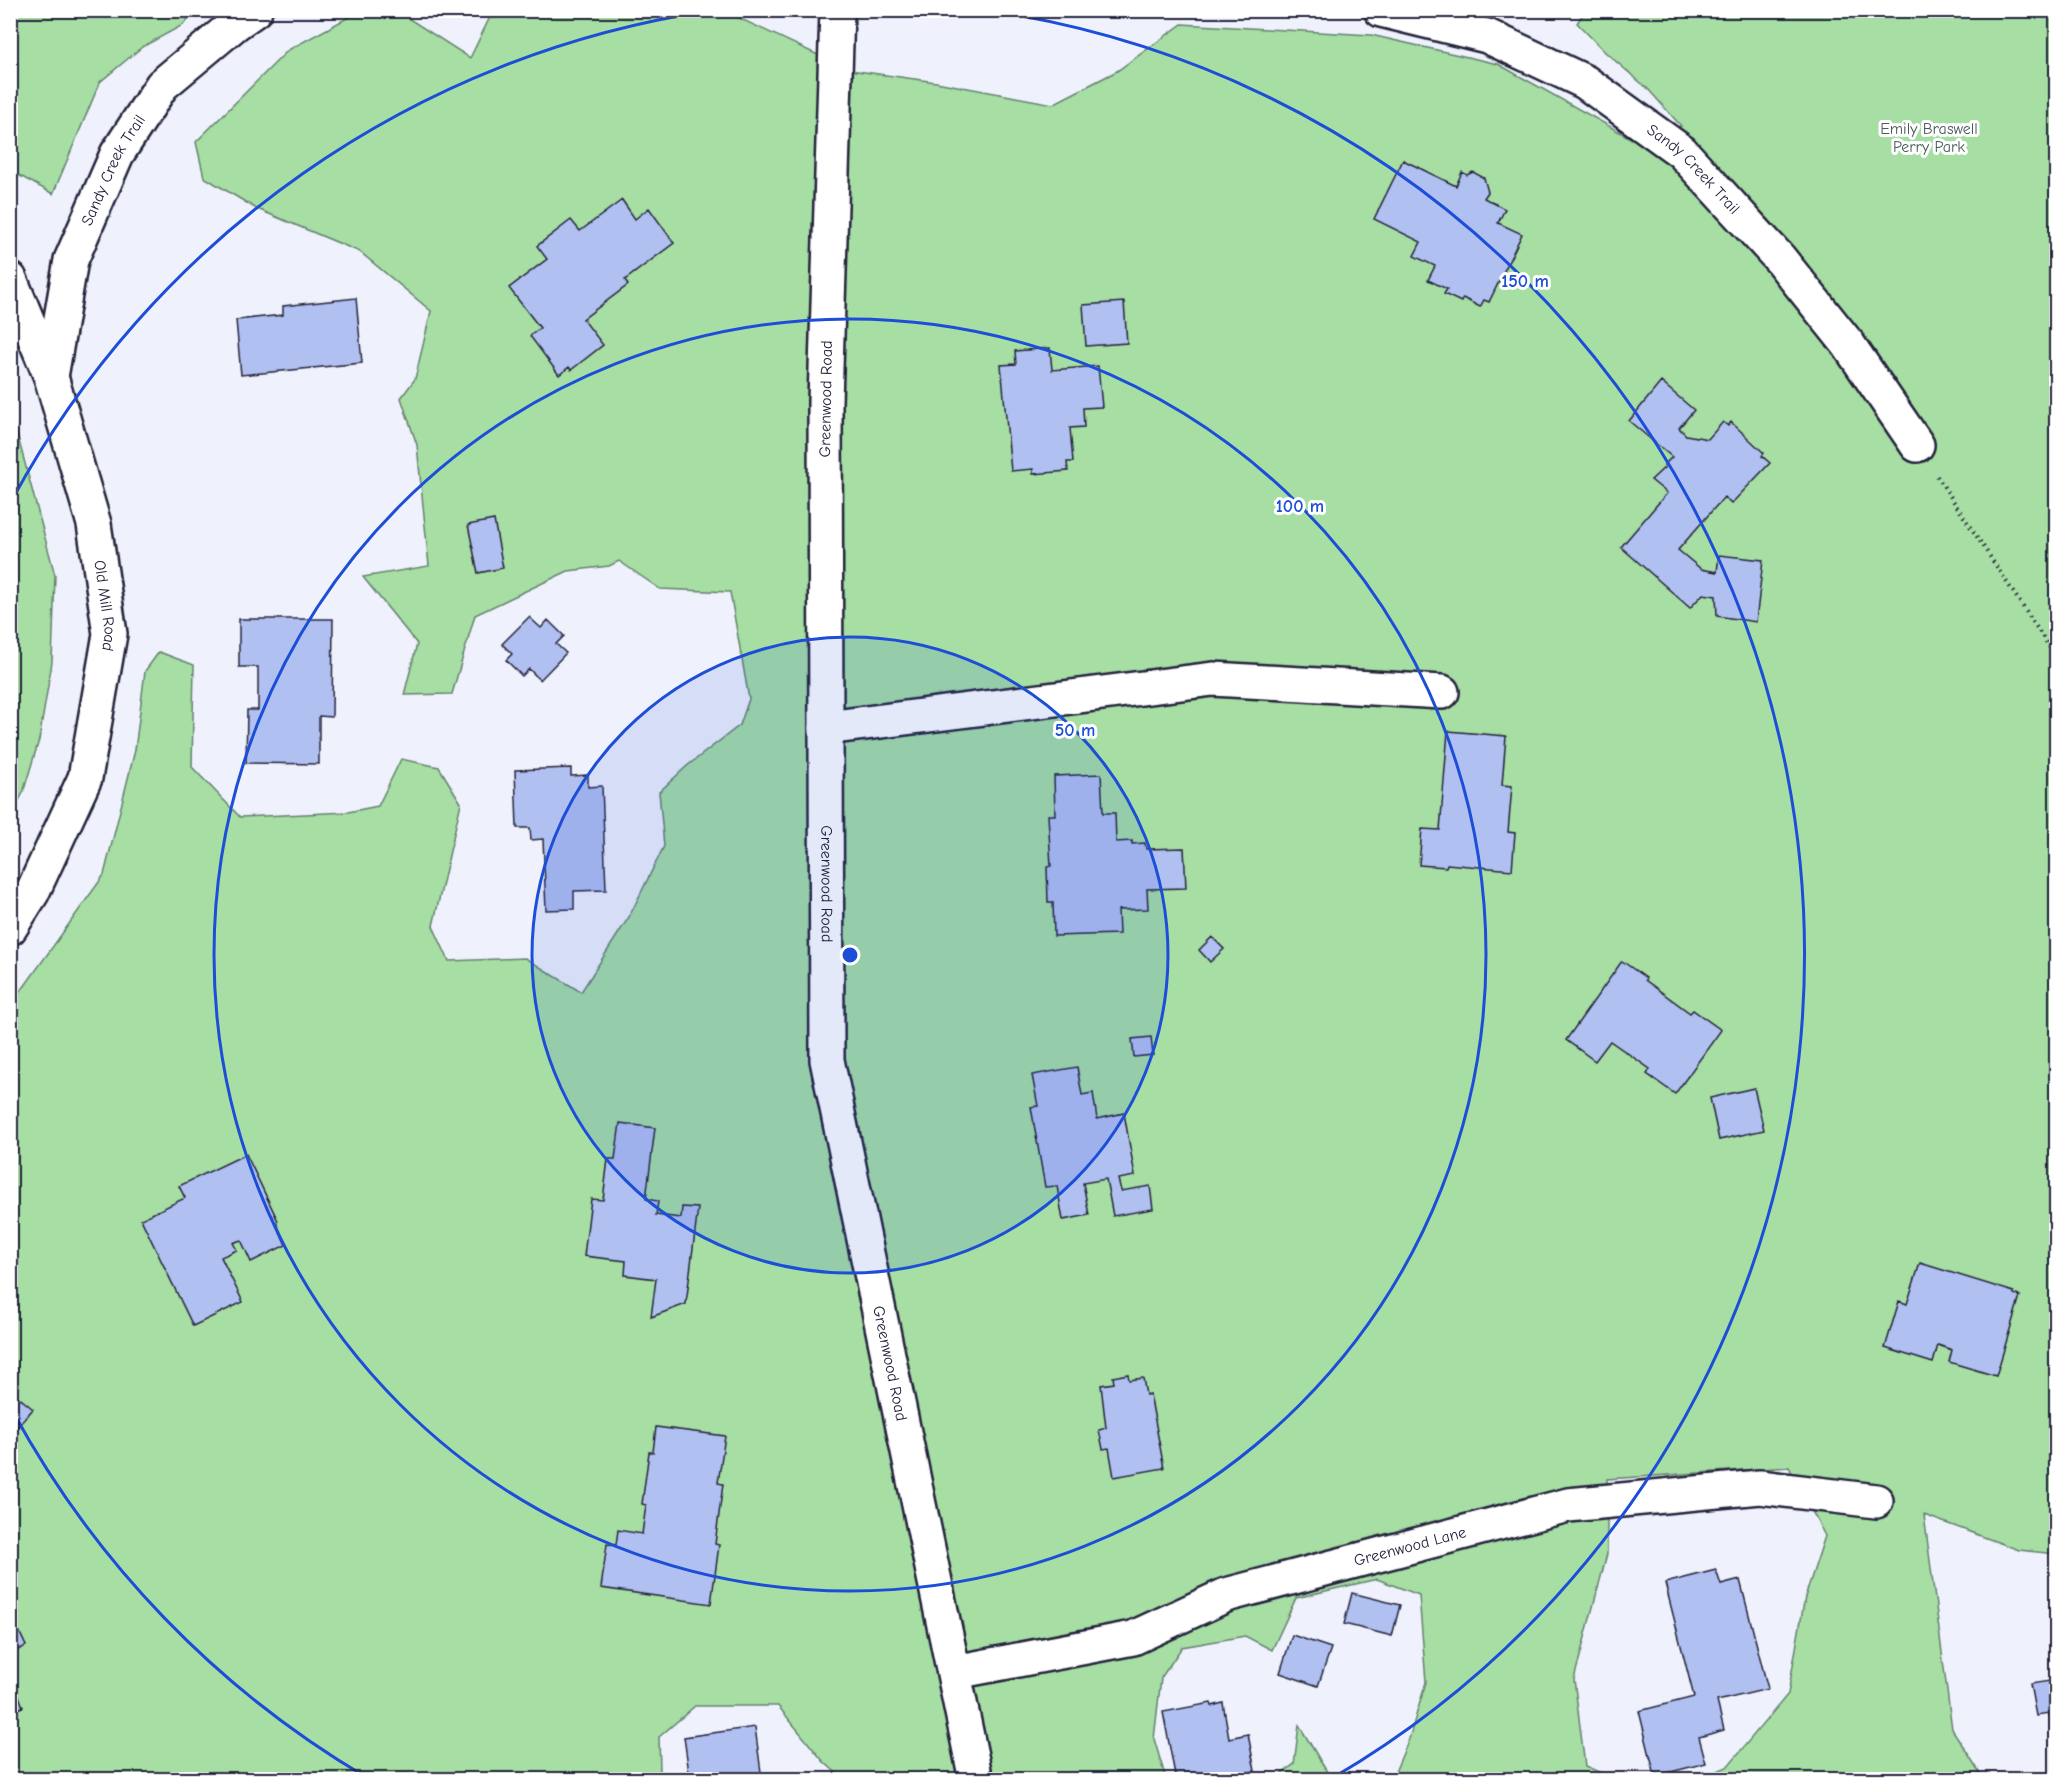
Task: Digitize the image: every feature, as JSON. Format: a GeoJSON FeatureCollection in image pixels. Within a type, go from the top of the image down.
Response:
{"type":"FeatureCollection","features":[{"type":"Feature","properties":{"kind":"street","name":"Sandy Creek Trail"},"geometry":{"type":"LineString","coordinates":[[51,377],[71,260],[117,154],[162,85],[255,10]]}},
{"type":"Feature","properties":{"kind":"street","name":"Greenwood Road"},"geometry":{"type":"LineString","coordinates":[[837,10],[825,402],[827,1060],[976,1779]]}},
{"type":"Feature","properties":{"kind":"street","name":"Sandy Creek Trail"},"geometry":{"type":"LineString","coordinates":[[1381,10],[1487,36],[1585,82],[1682,152],[1780,259],[1835,327],[1917,446]]}},
{"type":"Feature","properties":{"kind":"street","name":"Old Mill Road"},"geometry":{"type":"LineString","coordinates":[[10,279],[51,377],[94,524],[110,634],[84,778],[32,893],[10,928]]}},
{"type":"Feature","properties":{"kind":"street"},"geometry":{"type":"LineString","coordinates":[[826,728],[1213,679],[1442,692]]}},
{"type":"Feature","properties":{"kind":"street","name":"Greenwood Lane"},"geometry":{"type":"LineString","coordinates":[[955,1672],[1133,1638],[1226,1595],[1568,1505],[1760,1488],[1876,1501]]}},
{"type":"Feature","properties":{"kind":"path"},"geometry":{"type":"LineString","coordinates":[[1917,446],[2056,657]]}},
{"type":"Feature","properties":{"kind":"green space"},"geometry":{"type":"Polygon","coordinates":[[[10,11],[195,11],[183,25],[142,47],[100,82],[53,194],[11,171],[10,11]]]}},
{"type":"Feature","properties":{"kind":"green space","name":"Emily Braswell Perry Park"},"geometry":{"type":"Polygon","coordinates":[[[360,11],[397,11],[470,58],[493,11],[724,11],[850,70],[936,82],[1053,104],[1117,71],[1182,24],[1371,35],[1498,64],[1632,139],[1681,126],[1648,89],[1605,52],[1577,23],[1585,11],[2056,11],[2056,1554],[2019,1550],[1924,1515],[1952,1729],[1984,1779],[1698,1779],[1727,1767],[1788,1694],[1805,1597],[1825,1536],[1789,1467],[1607,1479],[1607,1554],[1574,1679],[1585,1766],[1615,1779],[1392,1779],[1409,1739],[1426,1682],[1419,1595],[1377,1579],[1296,1598],[1272,1650],[1245,1636],[1182,1647],[1161,1678],[1154,1739],[1166,1779],[843,1779],[823,1761],[778,1706],[695,1706],[659,1737],[660,1770],[647,1779],[11,1779],[10,999],[24,987],[104,875],[135,750],[145,671],[159,652],[194,665],[192,767],[240,817],[348,812],[378,806],[401,759],[439,767],[461,803],[433,926],[449,961],[525,958],[581,992],[629,917],[664,846],[659,792],[687,766],[740,725],[749,699],[730,592],[660,589],[619,561],[609,566],[568,571],[475,615],[452,694],[404,695],[417,644],[363,577],[429,566],[417,445],[401,398],[415,379],[431,311],[360,252],[255,208],[204,177],[196,142],[288,50],[360,11]]]}},
{"type":"Feature","properties":{"kind":"green space"},"geometry":{"type":"Polygon","coordinates":[[[11,417],[55,575],[52,662],[39,740],[23,793],[11,815],[11,417]]]}},
{"type":"Feature","properties":{"kind":"green space"},"geometry":{"type":"Polygon","coordinates":[[[1299,1725],[1330,1779],[1276,1779],[1294,1764],[1299,1725]]]}},
{"type":"Feature","properties":{"kind":"building"},"geometry":{"type":"Polygon","coordinates":[[[1403,160],[1456,186],[1462,172],[1467,175],[1473,172],[1484,178],[1488,192],[1484,198],[1505,209],[1498,223],[1522,234],[1489,302],[1484,300],[1480,307],[1463,298],[1461,302],[1444,294],[1447,289],[1428,280],[1435,266],[1414,256],[1421,242],[1374,219],[1403,160]]]}},
{"type":"Feature","properties":{"kind":"building"},"geometry":{"type":"Polygon","coordinates":[[[622,200],[635,219],[649,208],[674,243],[625,280],[628,285],[583,319],[603,345],[571,370],[569,367],[559,375],[530,336],[540,328],[509,288],[547,259],[537,246],[571,220],[580,231],[622,200]]]}},
{"type":"Feature","properties":{"kind":"building"},"geometry":{"type":"Polygon","coordinates":[[[356,298],[362,363],[241,375],[236,320],[283,315],[283,306],[356,298]]]}},
{"type":"Feature","properties":{"kind":"building"},"geometry":{"type":"Polygon","coordinates":[[[1124,302],[1127,343],[1086,346],[1083,305],[1124,302]]]}},
{"type":"Feature","properties":{"kind":"building"},"geometry":{"type":"Polygon","coordinates":[[[1050,348],[1052,370],[1098,366],[1102,407],[1083,408],[1084,427],[1070,428],[1073,462],[1067,462],[1068,471],[1033,474],[1033,469],[1011,471],[1001,365],[1016,364],[1015,351],[1050,348]]]}},
{"type":"Feature","properties":{"kind":"building"},"geometry":{"type":"Polygon","coordinates":[[[1661,382],[1694,410],[1679,428],[1686,435],[1708,439],[1723,422],[1728,426],[1731,422],[1764,453],[1762,456],[1770,463],[1731,504],[1724,497],[1678,550],[1701,569],[1717,572],[1719,555],[1763,560],[1756,622],[1717,616],[1716,596],[1703,594],[1690,608],[1621,547],[1667,493],[1651,480],[1672,457],[1629,421],[1661,382]]]}},
{"type":"Feature","properties":{"kind":"building"},"geometry":{"type":"Polygon","coordinates":[[[494,520],[503,568],[478,573],[468,525],[494,520]]]}},
{"type":"Feature","properties":{"kind":"building"},"geometry":{"type":"Polygon","coordinates":[[[529,617],[541,628],[548,620],[564,636],[556,644],[566,653],[540,680],[529,669],[522,676],[506,660],[512,654],[502,644],[529,617]]]}},
{"type":"Feature","properties":{"kind":"building"},"geometry":{"type":"Polygon","coordinates":[[[239,619],[333,619],[332,717],[319,716],[319,764],[246,763],[247,710],[258,710],[258,667],[239,667],[239,619]]]}},
{"type":"Feature","properties":{"kind":"building"},"geometry":{"type":"Polygon","coordinates":[[[1448,731],[1506,736],[1502,785],[1512,786],[1508,832],[1515,833],[1512,870],[1447,864],[1446,867],[1419,865],[1422,829],[1440,830],[1448,731]]]}},
{"type":"Feature","properties":{"kind":"building"},"geometry":{"type":"Polygon","coordinates":[[[571,768],[571,776],[588,775],[588,787],[602,786],[606,890],[574,891],[574,909],[546,910],[543,839],[531,840],[530,828],[517,828],[515,770],[571,768]]]}},
{"type":"Feature","properties":{"kind":"building"},"geometry":{"type":"Polygon","coordinates":[[[1101,774],[1103,813],[1115,813],[1116,842],[1145,843],[1146,849],[1184,848],[1186,888],[1147,889],[1148,909],[1118,910],[1119,934],[1054,936],[1053,902],[1048,902],[1047,867],[1051,866],[1048,815],[1055,815],[1054,776],[1101,774]]]}},
{"type":"Feature","properties":{"kind":"building"},"geometry":{"type":"Polygon","coordinates":[[[1212,937],[1224,949],[1210,962],[1199,950],[1212,937]]]}},
{"type":"Feature","properties":{"kind":"building"},"geometry":{"type":"Polygon","coordinates":[[[1622,961],[1690,1013],[1693,1010],[1721,1030],[1675,1094],[1647,1074],[1650,1069],[1610,1041],[1595,1061],[1566,1040],[1622,961]]]}},
{"type":"Feature","properties":{"kind":"building"},"geometry":{"type":"Polygon","coordinates":[[[1151,1037],[1153,1055],[1134,1057],[1132,1039],[1151,1037]]]}},
{"type":"Feature","properties":{"kind":"building"},"geometry":{"type":"Polygon","coordinates":[[[1077,1067],[1082,1095],[1093,1093],[1097,1119],[1124,1113],[1135,1176],[1118,1179],[1121,1191],[1150,1186],[1153,1209],[1113,1216],[1106,1179],[1083,1183],[1089,1215],[1063,1220],[1057,1186],[1045,1187],[1031,1107],[1038,1106],[1032,1075],[1077,1067]]]}},
{"type":"Feature","properties":{"kind":"building"},"geometry":{"type":"Polygon","coordinates":[[[1754,1088],[1764,1130],[1719,1140],[1710,1098],[1754,1088]]]}},
{"type":"Feature","properties":{"kind":"building"},"geometry":{"type":"Polygon","coordinates":[[[620,1123],[655,1128],[646,1199],[658,1201],[656,1215],[681,1218],[682,1207],[698,1208],[686,1304],[651,1317],[656,1279],[625,1275],[626,1261],[584,1256],[591,1199],[603,1200],[608,1159],[615,1159],[620,1123]]]}},
{"type":"Feature","properties":{"kind":"building"},"geometry":{"type":"Polygon","coordinates":[[[246,1154],[278,1221],[276,1222],[286,1245],[251,1262],[241,1240],[233,1243],[237,1250],[221,1257],[243,1302],[193,1326],[141,1219],[185,1198],[179,1186],[246,1154]]]}},
{"type":"Feature","properties":{"kind":"building"},"geometry":{"type":"Polygon","coordinates":[[[1920,1263],[2014,1292],[2020,1296],[1996,1376],[1949,1362],[1952,1350],[1938,1345],[1933,1363],[1885,1348],[1899,1301],[1907,1304],[1920,1263]]]}},
{"type":"Feature","properties":{"kind":"building"},"geometry":{"type":"Polygon","coordinates":[[[1128,1374],[1129,1380],[1143,1378],[1146,1395],[1150,1394],[1164,1468],[1114,1477],[1109,1448],[1103,1449],[1099,1430],[1106,1428],[1101,1385],[1114,1383],[1113,1377],[1128,1374]]]}},
{"type":"Feature","properties":{"kind":"building"},"geometry":{"type":"Polygon","coordinates":[[[10,1390],[33,1409],[10,1435],[10,1390]]]}},
{"type":"Feature","properties":{"kind":"building"},"geometry":{"type":"Polygon","coordinates":[[[656,1427],[725,1436],[718,1483],[723,1484],[715,1544],[719,1545],[711,1604],[601,1588],[607,1544],[616,1545],[618,1530],[642,1534],[646,1505],[642,1504],[649,1452],[653,1452],[656,1427]]]}},
{"type":"Feature","properties":{"kind":"building"},"geometry":{"type":"Polygon","coordinates":[[[1716,1570],[1721,1585],[1740,1580],[1768,1689],[1717,1701],[1724,1730],[1699,1737],[1706,1763],[1655,1776],[1639,1711],[1694,1697],[1665,1583],[1716,1570]]]}},
{"type":"Feature","properties":{"kind":"building"},"geometry":{"type":"Polygon","coordinates":[[[1352,1593],[1400,1605],[1392,1636],[1344,1624],[1352,1593]]]}},
{"type":"Feature","properties":{"kind":"building"},"geometry":{"type":"Polygon","coordinates":[[[16,1625],[26,1646],[10,1654],[10,1627],[16,1625]]]}},
{"type":"Feature","properties":{"kind":"building"},"geometry":{"type":"Polygon","coordinates":[[[1292,1635],[1331,1648],[1318,1686],[1280,1673],[1292,1635]]]}},
{"type":"Feature","properties":{"kind":"building"},"geometry":{"type":"Polygon","coordinates":[[[2056,1680],[2056,1754],[2049,1714],[2036,1716],[2030,1684],[2056,1680]]]}},
{"type":"Feature","properties":{"kind":"building"},"geometry":{"type":"Polygon","coordinates":[[[18,1693],[23,1707],[10,1711],[10,1695],[18,1693]]]}},
{"type":"Feature","properties":{"kind":"building"},"geometry":{"type":"Polygon","coordinates":[[[1211,1703],[1212,1706],[1223,1703],[1229,1738],[1248,1734],[1255,1771],[1224,1777],[1225,1780],[1176,1780],[1163,1712],[1211,1703]]]}},
{"type":"Feature","properties":{"kind":"building"},"geometry":{"type":"Polygon","coordinates":[[[755,1727],[762,1780],[690,1780],[684,1737],[755,1727]]]}}]}
